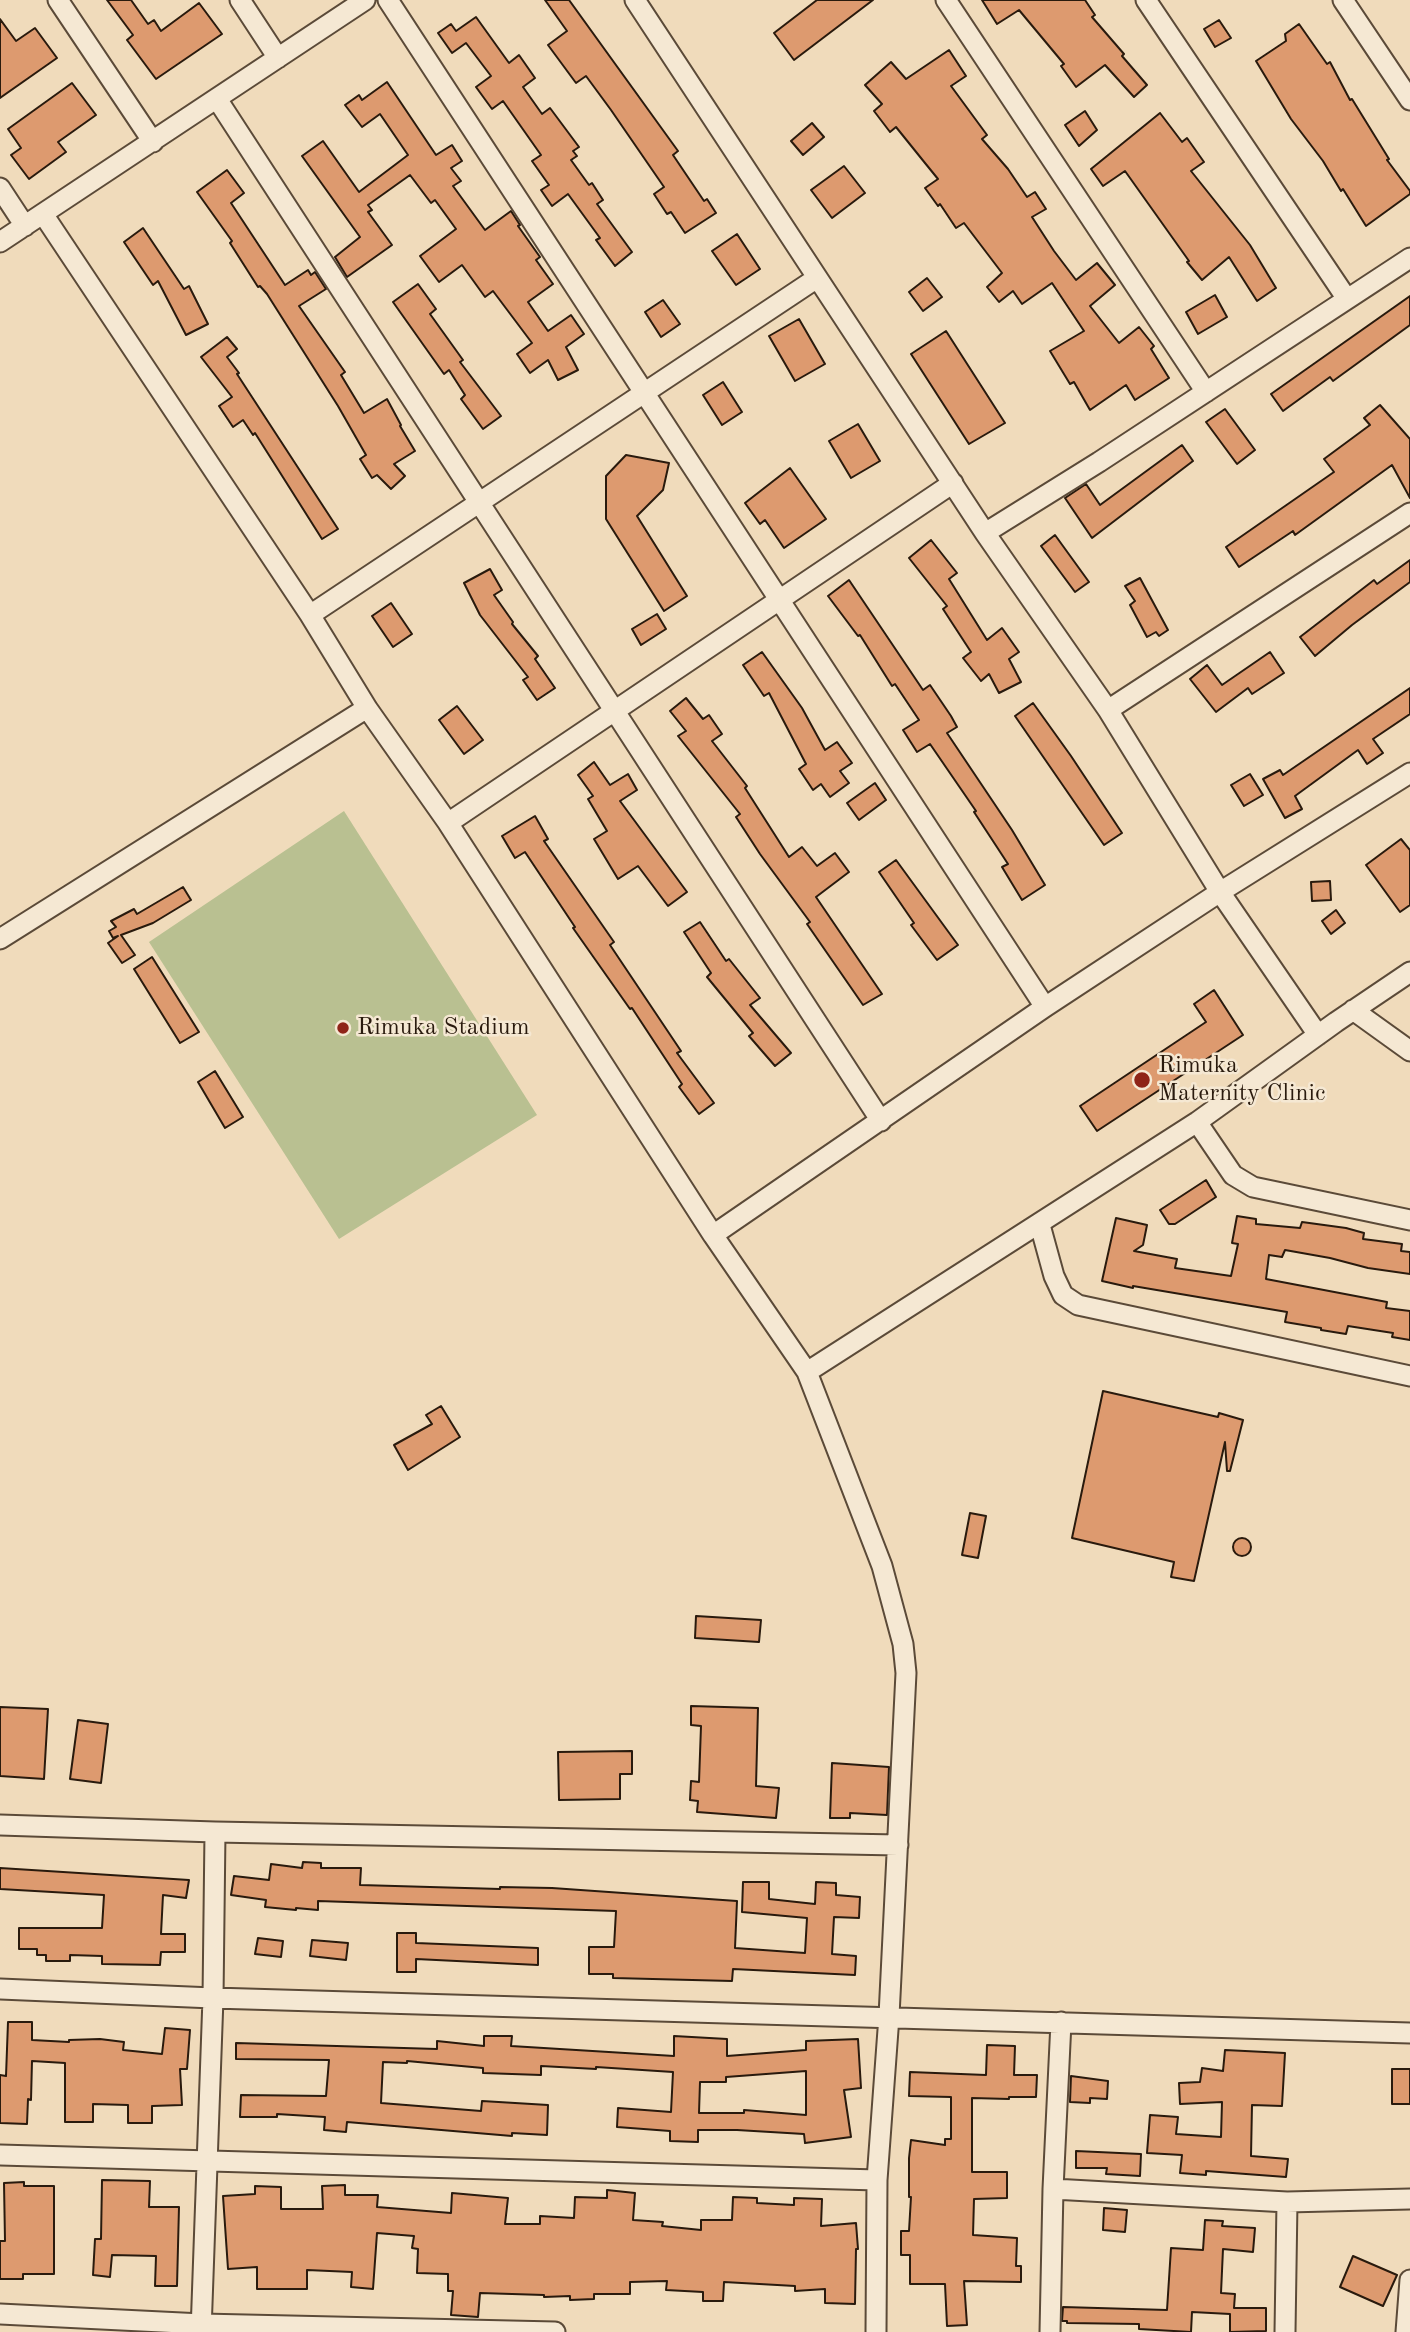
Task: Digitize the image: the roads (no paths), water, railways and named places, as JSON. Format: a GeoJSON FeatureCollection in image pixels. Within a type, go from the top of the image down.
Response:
{"type":"FeatureCollection","features":[{"type":"Feature","properties":{"kind":"street"},"geometry":{"type":"LineString","coordinates":[[58,0],[153,142]]}},
{"type":"Feature","properties":{"kind":"street"},"geometry":{"type":"LineString","coordinates":[[240,0],[278,58]]}},
{"type":"Feature","properties":{"kind":"street"},"geometry":{"type":"LineString","coordinates":[[0,242],[365,0]]}},
{"type":"Feature","properties":{"kind":"street"},"geometry":{"type":"LineString","coordinates":[[387,0],[1045,1007]]}},
{"type":"Feature","properties":{"kind":"street"},"geometry":{"type":"LineString","coordinates":[[635,0],[985,533],[1108,710],[1220,892],[1318,1035]]}},
{"type":"Feature","properties":{"kind":"street"},"geometry":{"type":"LineString","coordinates":[[946,0],[1206,392]]}},
{"type":"Feature","properties":{"kind":"street"},"geometry":{"type":"LineString","coordinates":[[1146,0],[1347,299]]}},
{"type":"Feature","properties":{"kind":"street"},"geometry":{"type":"LineString","coordinates":[[1343,0],[1410,100]]}},
{"type":"Feature","properties":{"kind":"street"},"geometry":{"type":"LineString","coordinates":[[217,99],[881,1121]]}},
{"type":"Feature","properties":{"kind":"street"},"geometry":{"type":"LineString","coordinates":[[0,188],[25,226]]}},
{"type":"Feature","properties":{"kind":"street"},"geometry":{"type":"LineString","coordinates":[[43,215],[310,615],[367,708],[448,822],[713,1235],[807,1372],[882,1566],[903,1644],[906,1673],[889,2016],[877,2180],[876,2332]]}},
{"type":"Feature","properties":{"kind":"street"},"geometry":{"type":"LineString","coordinates":[[985,533],[1099,463],[1410,258]]}},
{"type":"Feature","properties":{"kind":"street"},"geometry":{"type":"LineString","coordinates":[[310,615],[817,278]]}},
{"type":"Feature","properties":{"kind":"street"},"geometry":{"type":"LineString","coordinates":[[448,822],[953,484]]}},
{"type":"Feature","properties":{"kind":"street"},"geometry":{"type":"LineString","coordinates":[[1108,710],[1410,513]]}},
{"type":"Feature","properties":{"kind":"street"},"geometry":{"type":"LineString","coordinates":[[0,939],[367,708]]}},
{"type":"Feature","properties":{"kind":"street"},"geometry":{"type":"LineString","coordinates":[[713,1235],[1045,1007],[1220,892],[1410,773]]}},
{"type":"Feature","properties":{"kind":"street"},"geometry":{"type":"LineString","coordinates":[[807,1372],[1197,1122],[1410,972]]}},
{"type":"Feature","properties":{"kind":"street"},"geometry":{"type":"LineString","coordinates":[[1353,1010],[1410,1051]]}},
{"type":"Feature","properties":{"kind":"street"},"geometry":{"type":"LineString","coordinates":[[1197,1122],[1233,1175],[1253,1188],[1410,1220]]}},
{"type":"Feature","properties":{"kind":"street"},"geometry":{"type":"LineString","coordinates":[[1040,1225],[1054,1276],[1063,1295],[1078,1305],[1410,1376]]}},
{"type":"Feature","properties":{"kind":"street"},"geometry":{"type":"LineString","coordinates":[[0,1825],[215,1832],[898,1845]]}},
{"type":"Feature","properties":{"kind":"street"},"geometry":{"type":"LineString","coordinates":[[202,2328],[213,1998],[215,1832]]}},
{"type":"Feature","properties":{"kind":"street"},"geometry":{"type":"LineString","coordinates":[[0,1989],[213,1998],[1410,2033]]}},
{"type":"Feature","properties":{"kind":"street"},"geometry":{"type":"LineString","coordinates":[[1050,2332],[1061,2022]]}},
{"type":"Feature","properties":{"kind":"street"},"geometry":{"type":"LineString","coordinates":[[0,2155],[877,2180]]}},
{"type":"Feature","properties":{"kind":"street"},"geometry":{"type":"LineString","coordinates":[[1053,2189],[1287,2202],[1410,2199]]}},
{"type":"Feature","properties":{"kind":"street"},"geometry":{"type":"LineString","coordinates":[[1286,2332],[1287,2202]]}},
{"type":"Feature","properties":{"kind":"street"},"geometry":{"type":"LineString","coordinates":[[1406,2332],[1410,2280]]}},
{"type":"Feature","properties":{"kind":"street"},"geometry":{"type":"LineString","coordinates":[[0,2314],[202,2328],[555,2332]]}},
{"type":"Feature","properties":{"kind":"place","name":"Rimuka Stadium"},"geometry":{"type":"Point","coordinates":[343,1028]}},
{"type":"Feature","properties":{"kind":"place","name":"Rimuka Maternity Clinic"},"geometry":{"type":"Point","coordinates":[1142,1080]}}]}
